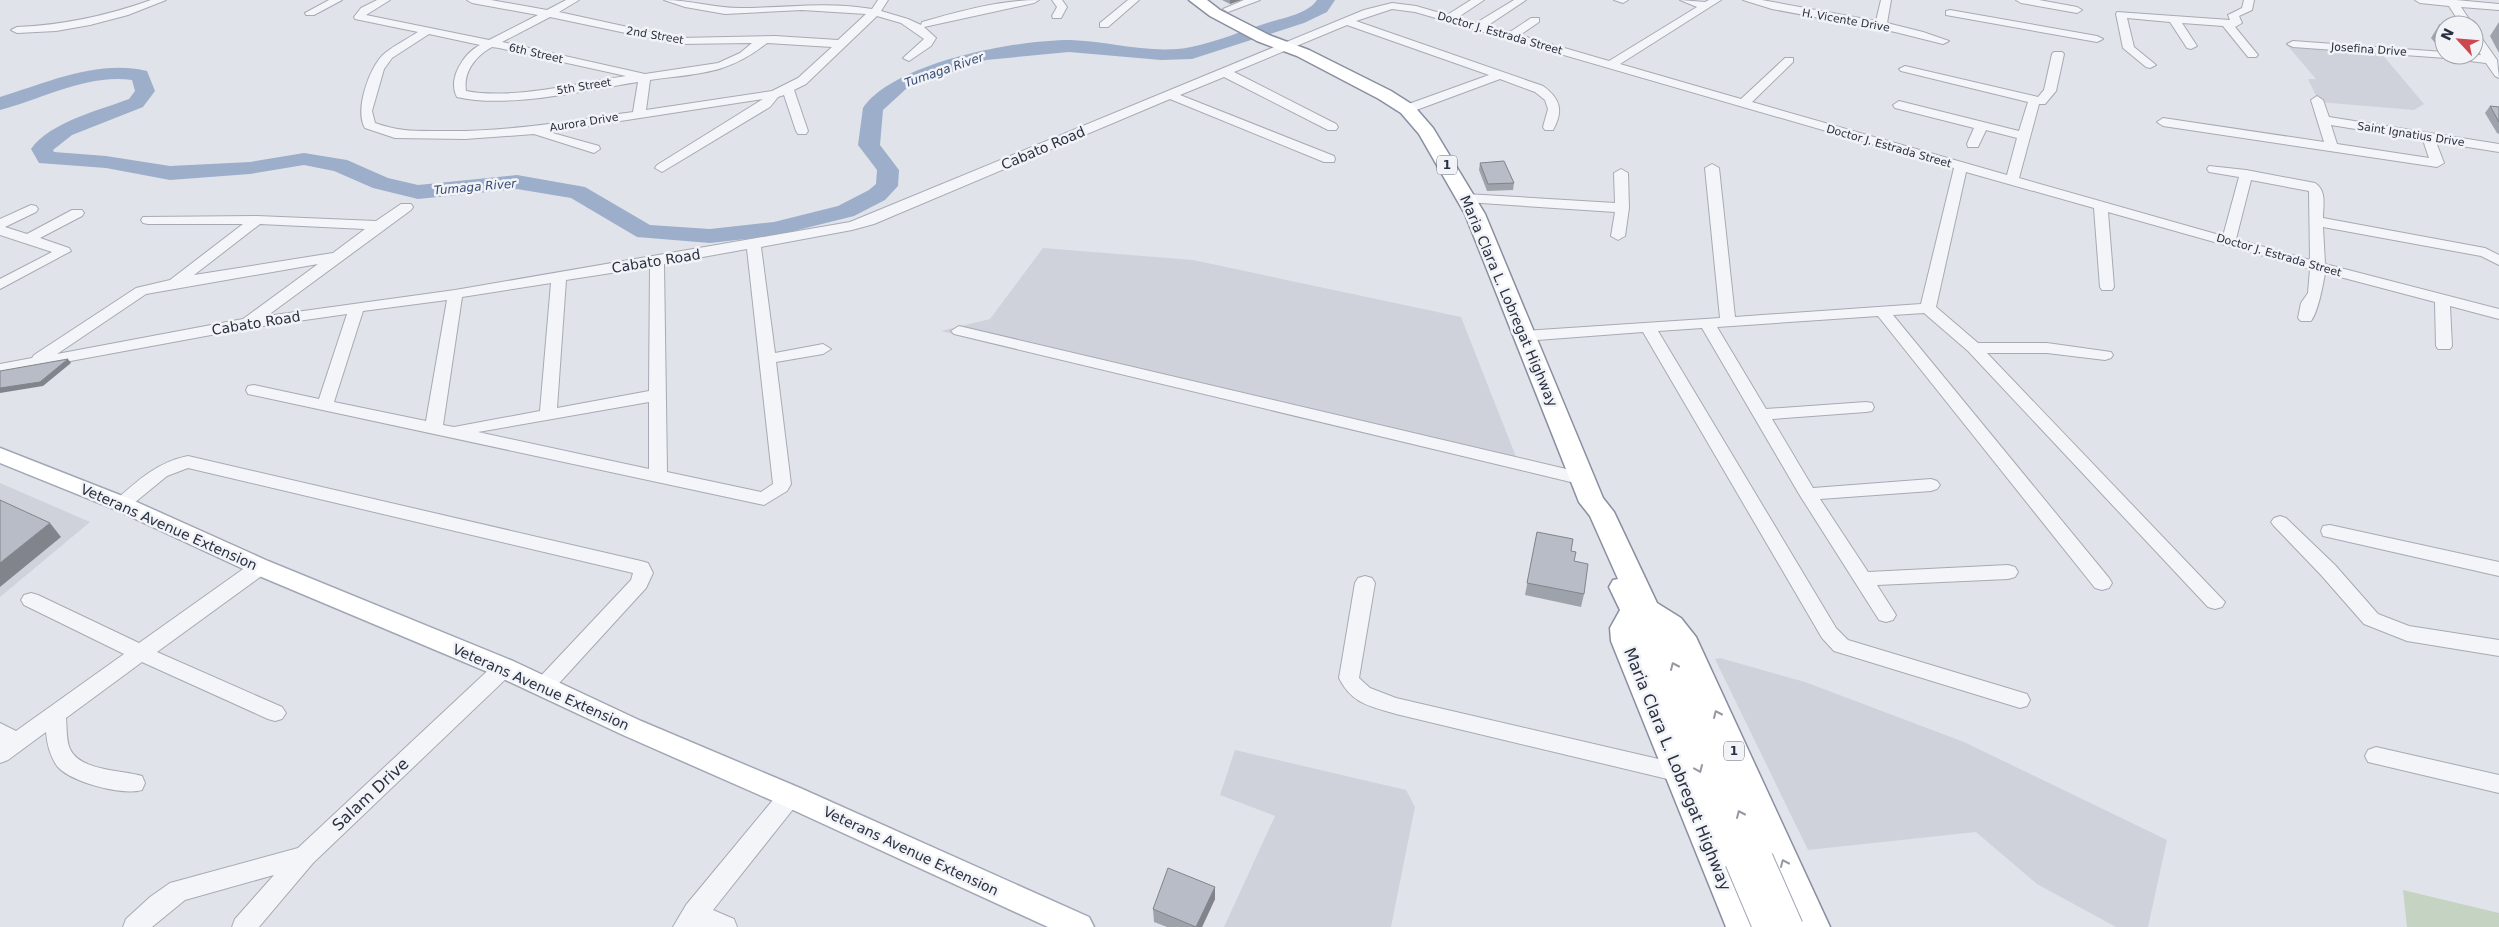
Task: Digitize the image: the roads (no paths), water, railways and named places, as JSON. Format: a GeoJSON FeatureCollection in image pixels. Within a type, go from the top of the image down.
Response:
{"type":"FeatureCollection","features":[{"type":"Feature","properties":{"kind":"highway","name":"Maria Clara L. Lobregat Highway"},"geometry":{"type":"LineString","coordinates":[[1197,0],[1284,43],[1407,109],[1431,138],[1475,214],[1523,336],[1588,491],[1589,513],[1640,610],[1624,628],[1625,642],[1680,773],[1748,922]]}},
{"type":"Feature","properties":{"kind":"highway","name":"Maria Clara L. Lobregat Highway"},"geometry":{"type":"LineString","coordinates":[[1210,0],[1228,9],[1242,22]]}},
{"type":"Feature","properties":{"kind":"highway","name":"1"},"geometry":{"type":"LineString","coordinates":[[1640,610],[1671,624],[1682,637],[1802,920]]}},
{"type":"Feature","properties":{"kind":"highway"},"geometry":{"type":"LineString","coordinates":[[1748,922],[1802,920]]}},
{"type":"Feature","properties":{"kind":"main road","name":"Veterans Avenue Extension"},"geometry":{"type":"LineString","coordinates":[[0,455],[122,504],[260,567],[504,668],[632,728],[790,796],[1079,927]]}},
{"type":"Feature","properties":{"kind":"main road"},"geometry":{"type":"LineString","coordinates":[[1640,610],[1749,860],[1802,920]]}},
{"type":"Feature","properties":{"kind":"main road"},"geometry":{"type":"LineString","coordinates":[[1748,922],[1749,860]]}},
{"type":"Feature","properties":{"kind":"street"},"geometry":{"type":"LineString","coordinates":[[17,30],[59,30],[81,26],[161,0]]}},
{"type":"Feature","properties":{"kind":"street"},"geometry":{"type":"LineString","coordinates":[[310,13],[337,0]]}},
{"type":"Feature","properties":{"kind":"street","name":"6th Street"},"geometry":{"type":"LineString","coordinates":[[385,0],[365,10],[359,17],[645,77]]}},
{"type":"Feature","properties":{"kind":"street","name":"2nd Street"},"geometry":{"type":"LineString","coordinates":[[472,0],[548,13],[678,41],[764,39],[842,44]]}},
{"type":"Feature","properties":{"kind":"street"},"geometry":{"type":"LineString","coordinates":[[490,43],[574,0]]}},
{"type":"Feature","properties":{"kind":"street"},"geometry":{"type":"LineString","coordinates":[[669,0],[710,9],[734,11],[807,4],[875,12],[898,19],[928,36],[929,41],[927,44],[909,58]]}},
{"type":"Feature","properties":{"kind":"street","name":"Aurora Drive"},"geometry":{"type":"LineString","coordinates":[[427,31],[388,56],[378,68],[366,111],[369,125],[395,134],[465,135],[530,131],[774,94],[802,81],[875,12],[883,0]]}},
{"type":"Feature","properties":{"kind":"street"},"geometry":{"type":"LineString","coordinates":[[926,24],[1031,0]]}},
{"type":"Feature","properties":{"kind":"street"},"geometry":{"type":"LineString","coordinates":[[1057,0],[1062,7],[1057,16]]}},
{"type":"Feature","properties":{"kind":"street"},"geometry":{"type":"LineString","coordinates":[[1104,25],[1134,0]]}},
{"type":"Feature","properties":{"kind":"street"},"geometry":{"type":"LineString","coordinates":[[1228,9],[1255,0]]}},
{"type":"Feature","properties":{"kind":"street"},"geometry":{"type":"LineString","coordinates":[[1416,9],[1431,0]]}},
{"type":"Feature","properties":{"kind":"street"},"geometry":{"type":"LineString","coordinates":[[1449,18],[1479,0]]}},
{"type":"Feature","properties":{"kind":"street"},"geometry":{"type":"LineString","coordinates":[[1479,26],[1521,0]]}},
{"type":"Feature","properties":{"kind":"street"},"geometry":{"type":"LineString","coordinates":[[1685,0],[1711,3]]}},
{"type":"Feature","properties":{"kind":"street","name":"H. Vicente Drive"},"geometry":{"type":"LineString","coordinates":[[1748,0],[1801,12],[1881,26],[1943,42]]}},
{"type":"Feature","properties":{"kind":"street"},"geometry":{"type":"LineString","coordinates":[[1801,12],[1809,0]]}},
{"type":"Feature","properties":{"kind":"street"},"geometry":{"type":"LineString","coordinates":[[1881,26],[1886,0]]}},
{"type":"Feature","properties":{"kind":"street"},"geometry":{"type":"LineString","coordinates":[[2150,65],[2129,48],[2121,14],[2228,25],[2237,23],[2233,15],[2247,10],[2249,0]]}},
{"type":"Feature","properties":{"kind":"street"},"geometry":{"type":"LineString","coordinates":[[2420,0],[2499,7]]}},
{"type":"Feature","properties":{"kind":"street"},"geometry":{"type":"LineString","coordinates":[[2452,2],[2460,15]]}},
{"type":"Feature","properties":{"kind":"street","name":"Doctor J. Estrada Street"},"geometry":{"type":"LineString","coordinates":[[1284,43],[1390,3],[1479,26],[1743,104],[2318,267],[2499,314]]}},
{"type":"Feature","properties":{"kind":"street"},"geometry":{"type":"LineString","coordinates":[[1611,65],[1711,3]]}},
{"type":"Feature","properties":{"kind":"street"},"geometry":{"type":"LineString","coordinates":[[1950,13],[2022,8],[2077,10]]}},
{"type":"Feature","properties":{"kind":"street"},"geometry":{"type":"LineString","coordinates":[[2022,8],[2097,39]]}},
{"type":"Feature","properties":{"kind":"street"},"geometry":{"type":"LineString","coordinates":[[1512,36],[1535,20]]}},
{"type":"Feature","properties":{"kind":"street"},"geometry":{"type":"LineString","coordinates":[[2174,20],[2191,46]]}},
{"type":"Feature","properties":{"kind":"street"},"geometry":{"type":"LineString","coordinates":[[1346,21],[1539,89],[1551,97],[1555,114],[1549,127]]}},
{"type":"Feature","properties":{"kind":"street"},"geometry":{"type":"LineString","coordinates":[[2228,25],[2252,55]]}},
{"type":"Feature","properties":{"kind":"street","name":"5th Street"},"geometry":{"type":"LineString","coordinates":[[490,43],[476,51],[467,61],[461,77],[461,94],[477,97],[524,95],[721,66],[744,55],[764,39]]}},
{"type":"Feature","properties":{"kind":"street","name":"Cabato Road"},"geometry":{"type":"LineString","coordinates":[[0,369],[249,323],[455,294],[657,261],[869,221],[1224,72],[1284,43]]}},
{"type":"Feature","properties":{"kind":"street","name":"Josefina Drive"},"geometry":{"type":"LineString","coordinates":[[2293,44],[2434,54]]}},
{"type":"Feature","properties":{"kind":"street"},"geometry":{"type":"LineString","coordinates":[[2484,51],[2499,74]]}},
{"type":"Feature","properties":{"kind":"street"},"geometry":{"type":"LineString","coordinates":[[1905,69],[2034,101],[2044,99],[2050,91],[2058,54]]}},
{"type":"Feature","properties":{"kind":"street"},"geometry":{"type":"LineString","coordinates":[[2484,59],[2490,60]]}},
{"type":"Feature","properties":{"kind":"street"},"geometry":{"type":"LineString","coordinates":[[1743,104],[1789,60]]}},
{"type":"Feature","properties":{"kind":"street"},"geometry":{"type":"LineString","coordinates":[[1224,72],[1332,127]]}},
{"type":"Feature","properties":{"kind":"street"},"geometry":{"type":"LineString","coordinates":[[1407,109],[1500,75]]}},
{"type":"Feature","properties":{"kind":"street"},"geometry":{"type":"LineString","coordinates":[[639,113],[645,77]]}},
{"type":"Feature","properties":{"kind":"street"},"geometry":{"type":"LineString","coordinates":[[788,89],[802,131]]}},
{"type":"Feature","properties":{"kind":"street"},"geometry":{"type":"LineString","coordinates":[[662,168],[766,104],[774,94]]}},
{"type":"Feature","properties":{"kind":"street"},"geometry":{"type":"LineString","coordinates":[[1169,95],[1329,159]]}},
{"type":"Feature","properties":{"kind":"street"},"geometry":{"type":"LineString","coordinates":[[2317,100],[2332,148]]}},
{"type":"Feature","properties":{"kind":"street"},"geometry":{"type":"LineString","coordinates":[[2012,180],[2034,101]]}},
{"type":"Feature","properties":{"kind":"street"},"geometry":{"type":"LineString","coordinates":[[1899,105],[2023,136]]}},
{"type":"Feature","properties":{"kind":"street","name":"Saint Ignatius Drive"},"geometry":{"type":"LineString","coordinates":[[2323,120],[2499,148]]}},
{"type":"Feature","properties":{"kind":"street"},"geometry":{"type":"LineString","coordinates":[[2163,122],[2437,163],[2428,137]]}},
{"type":"Feature","properties":{"kind":"street"},"geometry":{"type":"LineString","coordinates":[[1973,144],[1982,125]]}},
{"type":"Feature","properties":{"kind":"street"},"geometry":{"type":"LineString","coordinates":[[530,131],[554,136],[594,149]]}},
{"type":"Feature","properties":{"kind":"street"},"geometry":{"type":"LineString","coordinates":[[1928,308],[1961,166]]}},
{"type":"Feature","properties":{"kind":"street"},"geometry":{"type":"LineString","coordinates":[[1712,168],[1728,322]]}},
{"type":"Feature","properties":{"kind":"street"},"geometry":{"type":"LineString","coordinates":[[2214,169],[2304,185],[2315,189],[2317,195],[2318,267],[2315,293],[2309,303],[2306,318]]}},
{"type":"Feature","properties":{"kind":"street"},"geometry":{"type":"LineString","coordinates":[[1618,236],[1622,208],[1622,174]]}},
{"type":"Feature","properties":{"kind":"street"},"geometry":{"type":"LineString","coordinates":[[2229,241],[2246,174]]}},
{"type":"Feature","properties":{"kind":"street"},"geometry":{"type":"LineString","coordinates":[[1466,198],[1622,208]]}},
{"type":"Feature","properties":{"kind":"street"},"geometry":{"type":"LineString","coordinates":[[2101,205],[2107,287]]}},
{"type":"Feature","properties":{"kind":"street"},"geometry":{"type":"LineString","coordinates":[[249,323],[336,256],[406,207]]}},
{"type":"Feature","properties":{"kind":"street"},"geometry":{"type":"LineString","coordinates":[[0,224],[31,209]]}},
{"type":"Feature","properties":{"kind":"street"},"geometry":{"type":"LineString","coordinates":[[28,239],[77,213]]}},
{"type":"Feature","properties":{"kind":"street"},"geometry":{"type":"LineString","coordinates":[[148,220],[257,220],[379,225]]}},
{"type":"Feature","properties":{"kind":"street"},"geometry":{"type":"LineString","coordinates":[[175,283],[257,220]]}},
{"type":"Feature","properties":{"kind":"street"},"geometry":{"type":"LineString","coordinates":[[2316,221],[2485,252],[2496,257],[2499,261]]}},
{"type":"Feature","properties":{"kind":"street"},"geometry":{"type":"LineString","coordinates":[[0,230],[64,251],[0,285]]}},
{"type":"Feature","properties":{"kind":"street"},"geometry":{"type":"LineString","coordinates":[[254,390],[454,431],[760,499],[769,497],[782,484],[754,244]]}},
{"type":"Feature","properties":{"kind":"street"},"geometry":{"type":"LineString","coordinates":[[34,363],[131,296],[151,288],[336,256]]}},
{"type":"Feature","properties":{"kind":"street"},"geometry":{"type":"LineString","coordinates":[[657,261],[658,477]]}},
{"type":"Feature","properties":{"kind":"street"},"geometry":{"type":"LineString","coordinates":[[548,413],[559,277]]}},
{"type":"Feature","properties":{"kind":"street"},"geometry":{"type":"LineString","coordinates":[[434,427],[455,294]]}},
{"type":"Feature","properties":{"kind":"street"},"geometry":{"type":"LineString","coordinates":[[2442,299],[2444,346]]}},
{"type":"Feature","properties":{"kind":"street"},"geometry":{"type":"LineString","coordinates":[[325,405],[356,308]]}},
{"type":"Feature","properties":{"kind":"street"},"geometry":{"type":"LineString","coordinates":[[1523,336],[1928,308],[1974,348],[2215,602]]}},
{"type":"Feature","properties":{"kind":"street"},"geometry":{"type":"LineString","coordinates":[[1883,312],[2102,583]]}},
{"type":"Feature","properties":{"kind":"street"},"geometry":{"type":"LineString","coordinates":[[1706,324],[1808,494],[1886,615]]}},
{"type":"Feature","properties":{"kind":"street"},"geometry":{"type":"LineString","coordinates":[[1648,328],[1829,633],[1841,646],[2020,700]]}},
{"type":"Feature","properties":{"kind":"street"},"geometry":{"type":"LineString","coordinates":[[959,331],[1588,491]]}},
{"type":"Feature","properties":{"kind":"street"},"geometry":{"type":"LineString","coordinates":[[1974,348],[2047,348],[2105,355]]}},
{"type":"Feature","properties":{"kind":"street"},"geometry":{"type":"LineString","coordinates":[[766,359],[823,349]]}},
{"type":"Feature","properties":{"kind":"street"},"geometry":{"type":"LineString","coordinates":[[454,431],[658,395]]}},
{"type":"Feature","properties":{"kind":"street"},"geometry":{"type":"LineString","coordinates":[[1762,415],[1866,407]]}},
{"type":"Feature","properties":{"kind":"street"},"geometry":{"type":"LineString","coordinates":[[122,504],[162,471],[172,465],[188,462],[641,568],[643,573],[639,583],[544,686]]}},
{"type":"Feature","properties":{"kind":"street"},"geometry":{"type":"LineString","coordinates":[[1808,494],[1931,485]]}},
{"type":"Feature","properties":{"kind":"street"},"geometry":{"type":"LineString","coordinates":[[2280,522],[2328,570],[2371,619],[2407,633],[2499,648]]}},
{"type":"Feature","properties":{"kind":"street"},"geometry":{"type":"LineString","coordinates":[[2330,531],[2499,569]]}},
{"type":"Feature","properties":{"kind":"street"},"geometry":{"type":"LineString","coordinates":[[5,742],[55,714],[260,567]]}},
{"type":"Feature","properties":{"kind":"street"},"geometry":{"type":"LineString","coordinates":[[1863,579],[2008,572]]}},
{"type":"Feature","properties":{"kind":"street"},"geometry":{"type":"LineString","coordinates":[[1365,583],[1349,678],[1352,686],[1359,692],[1396,706],[1680,773]]}},
{"type":"Feature","properties":{"kind":"street"},"geometry":{"type":"LineString","coordinates":[[31,600],[141,653],[274,713]]}},
{"type":"Feature","properties":{"kind":"street","name":"Salam Drive"},"geometry":{"type":"LineString","coordinates":[[244,927],[305,856],[504,668]]}},
{"type":"Feature","properties":{"kind":"street"},"geometry":{"type":"LineString","coordinates":[[55,714],[61,754],[76,767],[93,776],[134,783]]}},
{"type":"Feature","properties":{"kind":"street"},"geometry":{"type":"LineString","coordinates":[[2376,756],[2499,784]]}},
{"type":"Feature","properties":{"kind":"street"},"geometry":{"type":"LineString","coordinates":[[725,927],[690,920],[790,796]]}},
{"type":"Feature","properties":{"kind":"street"},"geometry":{"type":"LineString","coordinates":[[135,927],[158,904],[178,891],[305,856]]}},
{"type":"Feature","properties":{"kind":"waterway","name":"Tumaga River"},"geometry":{"type":"LineString","coordinates":[[0,104],[77,79],[115,72],[140,75],[145,91],[136,103],[65,131],[42,149],[47,158],[106,162],[170,173],[250,168],[304,159],[339,165],[381,183],[418,192],[517,182],[577,192],[645,232],[710,236],[774,229],[846,211],[877,195],[887,186],[888,170],[869,145],[873,108],[899,85],[983,55],[1069,46],[1161,54],[1192,53],[1298,19],[1321,8],[1326,0]]}}]}
